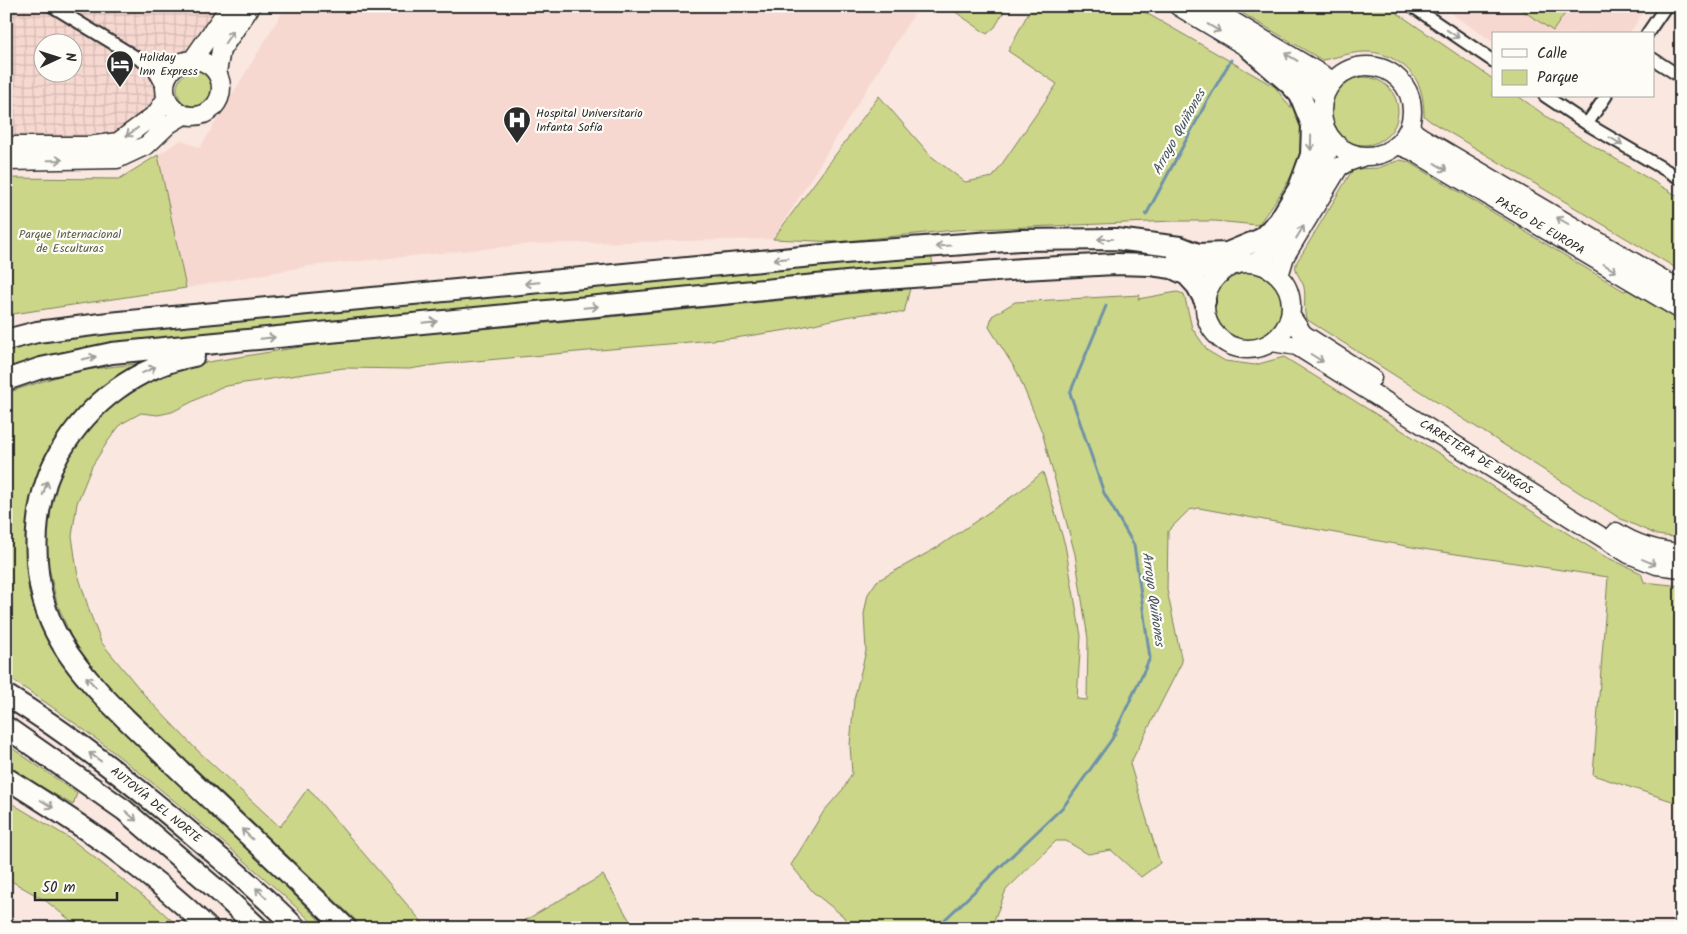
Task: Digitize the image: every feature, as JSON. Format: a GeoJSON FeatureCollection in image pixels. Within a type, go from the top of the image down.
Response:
{"type":"FeatureCollection","features":[{"type":"Feature","properties":{"kind":"highway"},"geometry":{"type":"LineString","coordinates":[[6,340],[37,332],[118,322],[855,252],[1020,240],[1116,239],[1180,247],[1198,254],[1227,253],[1261,240],[1279,221],[1299,188],[1311,155],[1312,125],[1300,95],[1291,84],[1250,49]]}},
{"type":"Feature","properties":{"kind":"highway"},"geometry":{"type":"LineString","coordinates":[[1154,245],[1194,264],[1219,273]]}},
{"type":"Feature","properties":{"kind":"highway"},"geometry":{"type":"LineString","coordinates":[[6,380],[41,368],[112,354],[857,282],[1023,269],[1115,264],[1151,265],[1172,268],[1187,275],[1197,286],[1205,301]]}},
{"type":"Feature","properties":{"kind":"highway"},"geometry":{"type":"LineString","coordinates":[[240,341],[217,351],[179,359],[148,369],[104,397],[84,417],[56,459],[44,489],[39,512],[37,536],[39,576],[47,614],[60,642],[79,669],[124,717],[346,928]]}},
{"type":"Feature","properties":{"kind":"highway","name":"AUTOVÍA DEL NORTE"},"geometry":{"type":"LineString","coordinates":[[6,695],[35,713],[135,786],[254,887],[296,928]]}},
{"type":"Feature","properties":{"kind":"highway","name":"AUTOVÍA DEL NORTE"},"geometry":{"type":"LineString","coordinates":[[6,727],[124,810],[224,896],[258,928]]}},
{"type":"Feature","properties":{"kind":"highway"},"geometry":{"type":"LineString","coordinates":[[6,778],[75,821],[195,914],[208,928]]}},
{"type":"Feature","properties":{"kind":"main road"},"geometry":{"type":"LineString","coordinates":[[6,146],[88,146],[118,142],[156,114],[165,94],[167,77],[170,70],[185,61],[230,6]]}},
{"type":"Feature","properties":{"kind":"main road"},"geometry":{"type":"LineString","coordinates":[[165,94],[175,110],[184,115],[203,114],[216,105],[220,100],[221,88],[217,72],[221,50],[250,6]]}},
{"type":"Feature","properties":{"kind":"main road"},"geometry":{"type":"LineString","coordinates":[[1178,6],[1317,90],[1324,97]]}},
{"type":"Feature","properties":{"kind":"main road"},"geometry":{"type":"LineString","coordinates":[[1207,6],[1333,81]]}},
{"type":"Feature","properties":{"kind":"main road"},"geometry":{"type":"LineString","coordinates":[[185,61],[209,64],[217,72]]}},
{"type":"Feature","properties":{"kind":"main road"},"geometry":{"type":"LineString","coordinates":[[1370,66],[1384,69],[1395,76],[1404,86],[1410,99],[1412,113],[1410,126],[1398,145],[1387,152],[1375,156],[1362,156],[1344,151],[1330,138],[1322,118],[1324,97],[1333,81],[1356,67],[1370,66]]}},
{"type":"Feature","properties":{"kind":"main road"},"geometry":{"type":"LineString","coordinates":[[6,161],[117,159],[147,145],[169,124],[184,115]]}},
{"type":"Feature","properties":{"kind":"main road","name":"PASEO DE EUROPA"},"geometry":{"type":"LineString","coordinates":[[1410,126],[1421,137],[1681,290]]}},
{"type":"Feature","properties":{"kind":"main road"},"geometry":{"type":"LineString","coordinates":[[1254,263],[1266,256],[1273,248],[1326,160],[1330,138]]}},
{"type":"Feature","properties":{"kind":"main road","name":"PASEO DE EUROPA"},"geometry":{"type":"LineString","coordinates":[[1398,145],[1413,151],[1681,310]]}},
{"type":"Feature","properties":{"kind":"main road"},"geometry":{"type":"LineString","coordinates":[[1279,276],[1285,256],[1339,167],[1362,156]]}},
{"type":"Feature","properties":{"kind":"main road"},"geometry":{"type":"LineString","coordinates":[[1241,263],[1254,263],[1272,270],[1279,276],[1288,292],[1291,303],[1290,315],[1280,334],[1272,342],[1259,348],[1245,349],[1232,346],[1220,339],[1211,328],[1205,315],[1205,301],[1207,291],[1219,273],[1241,263]]}},
{"type":"Feature","properties":{"kind":"main road","name":"CARRETERA DE BURGOS"},"geometry":{"type":"LineString","coordinates":[[1290,315],[1303,334],[1631,542],[1661,551],[1681,553]]}},
{"type":"Feature","properties":{"kind":"main road","name":"CARRETERA DE BURGOS"},"geometry":{"type":"LineString","coordinates":[[1272,342],[1297,346],[1629,554],[1657,565],[1681,568]]}},
{"type":"Feature","properties":{"kind":"street"},"geometry":{"type":"LineString","coordinates":[[52,6],[152,67],[165,94]]}},
{"type":"Feature","properties":{"kind":"street"},"geometry":{"type":"LineString","coordinates":[[1412,6],[1492,60]]}},
{"type":"Feature","properties":{"kind":"street"},"geometry":{"type":"LineString","coordinates":[[1648,32],[1666,6]]}},
{"type":"Feature","properties":{"kind":"street"},"geometry":{"type":"LineString","coordinates":[[1654,60],[1681,77]]}},
{"type":"Feature","properties":{"kind":"street"},"geometry":{"type":"LineString","coordinates":[[152,67],[185,61]]}},
{"type":"Feature","properties":{"kind":"street"},"geometry":{"type":"LineString","coordinates":[[1548,98],[1587,124],[1681,179]]}},
{"type":"Feature","properties":{"kind":"street"},"geometry":{"type":"LineString","coordinates":[[1587,124],[1605,98]]}},
{"type":"Feature","properties":{"kind":"shaded area"},"geometry":{"type":"Polygon","coordinates":[[[6,6],[229,6],[193,59],[178,64],[167,77],[156,114],[118,142],[6,146],[6,6]]]}},
{"type":"Feature","properties":{"kind":"shaded area","name":"Hospital Universitario Infanta Sofía"},"geometry":{"type":"Polygon","coordinates":[[[286,6],[919,6],[773,239],[533,244],[309,266],[186,288],[158,155],[181,140],[200,148],[286,6]]]}},
{"type":"Feature","properties":{"kind":"shaded area"},"geometry":{"type":"Polygon","coordinates":[[[1440,6],[1647,6],[1630,32],[1492,32],[1492,41],[1440,6]]]}},
{"type":"Feature","properties":{"kind":"green space"},"geometry":{"type":"Polygon","coordinates":[[[947,6],[1007,6],[995,27],[987,34],[947,6]]]}},
{"type":"Feature","properties":{"kind":"green space"},"geometry":{"type":"Polygon","coordinates":[[[1032,6],[1134,6],[1275,87],[1290,107],[1296,106],[1302,129],[1302,143],[1299,156],[1295,168],[1282,192],[1258,225],[1215,221],[1174,221],[955,230],[837,242],[773,239],[879,96],[931,156],[965,182],[993,177],[1057,84],[1008,51],[1032,6]]]}},
{"type":"Feature","properties":{"kind":"green space"},"geometry":{"type":"Polygon","coordinates":[[[1230,6],[1387,6],[1492,78],[1492,98],[1521,98],[1557,124],[1681,198],[1681,271],[1430,121],[1424,116],[1424,105],[1417,80],[1405,67],[1390,57],[1373,52],[1365,52],[1322,60],[1230,6]]]}},
{"type":"Feature","properties":{"kind":"green space"},"geometry":{"type":"Polygon","coordinates":[[[1516,6],[1570,6],[1553,31],[1516,6]]]}},
{"type":"Feature","properties":{"kind":"green space"},"geometry":{"type":"Polygon","coordinates":[[[195,71],[207,77],[213,89],[207,101],[195,107],[183,101],[177,89],[183,77],[195,71]]]}},
{"type":"Feature","properties":{"kind":"green space"},"geometry":{"type":"Polygon","coordinates":[[[1364,77],[1377,80],[1388,87],[1395,98],[1398,111],[1395,124],[1388,135],[1377,142],[1364,145],[1351,142],[1340,135],[1333,124],[1330,111],[1333,98],[1340,87],[1351,80],[1364,77]]]}},
{"type":"Feature","properties":{"kind":"green space","name":"Parque Internacional de Esculturas"},"geometry":{"type":"Polygon","coordinates":[[[158,155],[186,288],[6,315],[6,178],[119,179],[158,155]]]}},
{"type":"Feature","properties":{"kind":"green space"},"geometry":{"type":"Polygon","coordinates":[[[1400,160],[1409,162],[1624,291],[1630,289],[1681,320],[1681,538],[1657,535],[1621,519],[1306,319],[1304,287],[1296,267],[1298,260],[1350,174],[1355,169],[1378,168],[1400,160]]]}},
{"type":"Feature","properties":{"kind":"green space"},"geometry":{"type":"Polygon","coordinates":[[[931,253],[933,266],[6,372],[6,349],[62,338],[138,327],[931,253]]]}},
{"type":"Feature","properties":{"kind":"green space"},"geometry":{"type":"Polygon","coordinates":[[[1241,272],[1255,272],[1267,277],[1277,287],[1282,299],[1282,313],[1277,325],[1267,335],[1255,340],[1241,340],[1229,335],[1219,325],[1214,313],[1214,299],[1219,287],[1229,277],[1241,272]]]}},
{"type":"Feature","properties":{"kind":"green space"},"geometry":{"type":"Polygon","coordinates":[[[910,288],[904,313],[878,312],[735,338],[442,364],[409,369],[344,368],[221,387],[172,412],[158,415],[141,413],[121,424],[108,441],[92,466],[77,503],[72,536],[77,571],[101,642],[147,698],[196,749],[280,827],[308,788],[427,928],[364,928],[102,680],[72,639],[57,603],[47,559],[48,520],[57,478],[76,440],[111,406],[155,378],[196,364],[350,339],[516,326],[910,288]]]}},
{"type":"Feature","properties":{"kind":"green space"},"geometry":{"type":"Polygon","coordinates":[[[1177,292],[1184,294],[1192,328],[1208,351],[1225,361],[1255,365],[1284,357],[1604,556],[1641,573],[1644,582],[1681,586],[1681,804],[1593,775],[1608,577],[1423,549],[1199,508],[1189,510],[1168,531],[1167,590],[1182,662],[1130,764],[1160,863],[1141,877],[1111,850],[1088,854],[1066,841],[1056,841],[1006,890],[991,928],[851,928],[843,916],[813,892],[791,865],[824,811],[844,788],[852,773],[850,745],[854,700],[866,651],[864,614],[868,594],[877,581],[938,547],[1020,491],[1043,472],[1065,545],[1081,636],[1077,699],[1087,700],[1088,639],[1075,554],[1042,432],[1017,372],[989,327],[992,316],[1015,302],[1140,295],[1138,299],[1177,292]]]}},
{"type":"Feature","properties":{"kind":"green space"},"geometry":{"type":"Polygon","coordinates":[[[144,363],[69,422],[38,473],[25,537],[29,593],[48,643],[89,696],[185,785],[327,928],[318,928],[247,863],[132,767],[83,729],[6,676],[6,393],[75,371],[144,363]]]}},
{"type":"Feature","properties":{"kind":"green space"},"geometry":{"type":"Polygon","coordinates":[[[6,744],[77,793],[73,805],[6,766],[6,744]]]}},
{"type":"Feature","properties":{"kind":"green space"},"geometry":{"type":"Polygon","coordinates":[[[6,800],[71,839],[158,908],[180,928],[80,928],[46,901],[6,878],[6,800]]]}},
{"type":"Feature","properties":{"kind":"green space"},"geometry":{"type":"Polygon","coordinates":[[[603,875],[634,928],[512,928],[603,875]]]}},
{"type":"Feature","properties":{"kind":"waterway","name":"Arroyo Quiñones"},"geometry":{"type":"LineString","coordinates":[[1146,215],[1231,60]]}},
{"type":"Feature","properties":{"kind":"waterway","name":"Arroyo Quiñones"},"geometry":{"type":"LineString","coordinates":[[936,928],[1064,806],[1112,739],[1150,658],[1134,545],[1104,493],[1070,393],[1106,306]]}},
{"type":"Feature","properties":{"kind":"place","name":"Holiday Inn Express"},"geometry":{"type":"Point","coordinates":[120,88]}},
{"type":"Feature","properties":{"kind":"place","name":"Hospital Universitario Infanta Sofía"},"geometry":{"type":"Point","coordinates":[517,144]}}]}
